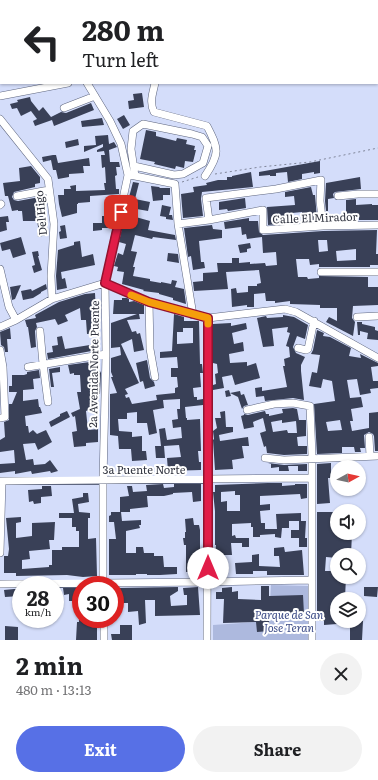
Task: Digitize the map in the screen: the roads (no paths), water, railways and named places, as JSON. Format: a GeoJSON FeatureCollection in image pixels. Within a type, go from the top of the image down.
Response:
{"type":"FeatureCollection","features":[{"type":"Feature","properties":{"kind":"street"},"geometry":{"type":"LineString","coordinates":[[0,96],[63,84]]}},
{"type":"Feature","properties":{"kind":"street","name":"2a Avenida Norte Puente"},"geometry":{"type":"LineString","coordinates":[[88,84],[110,121],[121,144],[132,176],[105,283],[106,354],[103,480],[103,576]]}},
{"type":"Feature","properties":{"kind":"street"},"geometry":{"type":"LineString","coordinates":[[156,84],[151,98],[151,106],[154,112],[207,126],[217,148],[216,161],[205,176]]}},
{"type":"Feature","properties":{"kind":"street"},"geometry":{"type":"LineString","coordinates":[[64,108],[95,96]]}},
{"type":"Feature","properties":{"kind":"street","name":"Del Higo"},"geometry":{"type":"LineString","coordinates":[[0,118],[48,179],[54,224],[51,276],[52,299]]}},
{"type":"Feature","properties":{"kind":"street"},"geometry":{"type":"LineString","coordinates":[[134,166],[174,175],[183,174],[203,163],[208,146],[202,138],[192,134],[143,124],[133,131],[131,149],[134,166],[132,176],[175,184],[178,224],[193,315]]}},
{"type":"Feature","properties":{"kind":"street"},"geometry":{"type":"LineString","coordinates":[[209,220],[206,198],[276,189],[321,180],[320,200],[323,226]]}},
{"type":"Feature","properties":{"kind":"street"},"geometry":{"type":"LineString","coordinates":[[17,196],[49,190]]}},
{"type":"Feature","properties":{"kind":"street"},"geometry":{"type":"LineString","coordinates":[[338,196],[378,194]]}},
{"type":"Feature","properties":{"kind":"street","name":"Calle El Mirador"},"geometry":{"type":"LineString","coordinates":[[178,224],[263,210],[263,230],[323,226],[378,225]]}},
{"type":"Feature","properties":{"kind":"street"},"geometry":{"type":"LineString","coordinates":[[0,269],[9,307],[16,320]]}},
{"type":"Feature","properties":{"kind":"street"},"geometry":{"type":"LineString","coordinates":[[321,272],[378,272]]}},
{"type":"Feature","properties":{"kind":"street"},"geometry":{"type":"LineString","coordinates":[[0,327],[16,320],[52,299],[105,283],[149,302],[208,318],[285,309],[296,312],[378,358]]}},
{"type":"Feature","properties":{"kind":"street"},"geometry":{"type":"LineString","coordinates":[[149,302],[150,349],[155,377]]}},
{"type":"Feature","properties":{"kind":"street"},"geometry":{"type":"LineString","coordinates":[[357,316],[378,316]]}},
{"type":"Feature","properties":{"kind":"street"},"geometry":{"type":"LineString","coordinates":[[207,640],[208,318]]}},
{"type":"Feature","properties":{"kind":"street"},"geometry":{"type":"LineString","coordinates":[[298,348],[308,349],[314,321]]}},
{"type":"Feature","properties":{"kind":"street"},"geometry":{"type":"LineString","coordinates":[[40,331],[48,402]]}},
{"type":"Feature","properties":{"kind":"street"},"geometry":{"type":"LineString","coordinates":[[0,350],[3,367],[5,417],[0,418]]}},
{"type":"Feature","properties":{"kind":"street"},"geometry":{"type":"LineString","coordinates":[[28,367],[106,354]]}},
{"type":"Feature","properties":{"kind":"street"},"geometry":{"type":"LineString","coordinates":[[247,410],[274,404],[293,403],[310,406],[312,457],[312,640]]}},
{"type":"Feature","properties":{"kind":"street"},"geometry":{"type":"LineString","coordinates":[[369,437],[370,456]]}},
{"type":"Feature","properties":{"kind":"street"},"geometry":{"type":"LineString","coordinates":[[265,458],[284,460],[312,457],[378,456]]}},
{"type":"Feature","properties":{"kind":"street","name":"3a Puente Norte"},"geometry":{"type":"LineString","coordinates":[[1,481],[312,478]]}},
{"type":"Feature","properties":{"kind":"street"},"geometry":{"type":"LineString","coordinates":[[0,553],[1,481]]}},
{"type":"Feature","properties":{"kind":"street"},"geometry":{"type":"LineString","coordinates":[[124,584],[312,580]]}},
{"type":"Feature","properties":{"kind":"street"},"geometry":{"type":"LineString","coordinates":[[0,584],[72,584]]}},
{"type":"Feature","properties":{"kind":"street"},"geometry":{"type":"LineString","coordinates":[[104,628],[104,640]]}},
{"type":"Feature","properties":{"kind":"park label","name":"Parque de San Jose Teran"},"geometry":{"type":"Point","coordinates":[289,620]}}]}
